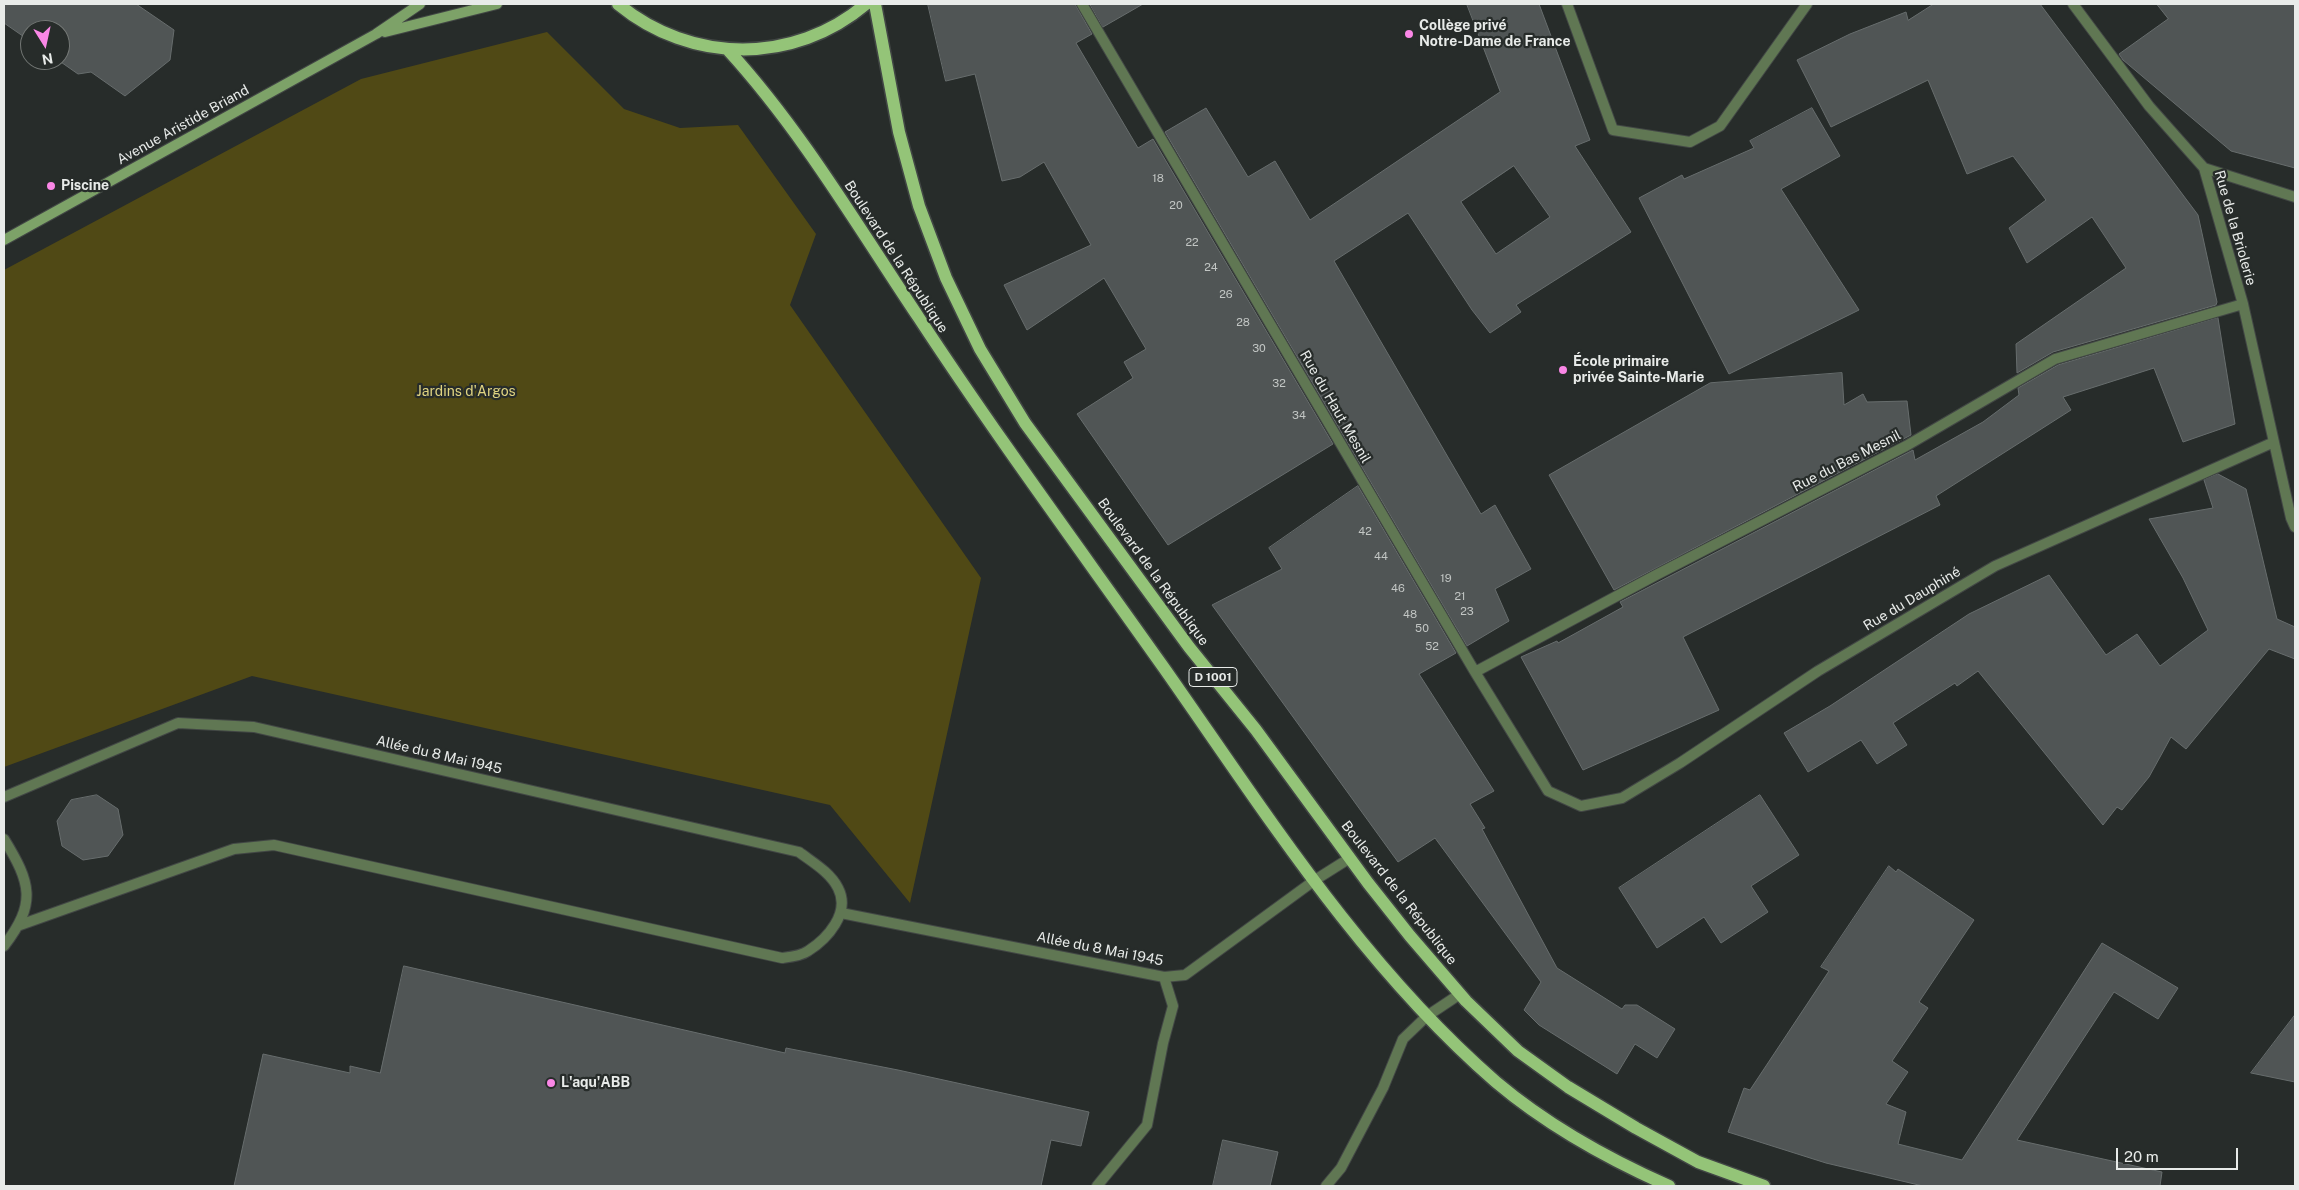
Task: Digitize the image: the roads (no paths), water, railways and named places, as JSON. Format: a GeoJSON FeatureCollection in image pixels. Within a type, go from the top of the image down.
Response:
{"type":"FeatureCollection","features":[{"type":"Feature","properties":{"kind":"main road","name":"Avenue Aristide Briand"},"geometry":{"type":"LineString","coordinates":[[4,240],[376,34],[420,4]]}},
{"type":"Feature","properties":{"kind":"main road","name":"Avenue Aristide Briand"},"geometry":{"type":"LineString","coordinates":[[376,34],[497,4]]}},
{"type":"Feature","properties":{"kind":"main road"},"geometry":{"type":"LineString","coordinates":[[618,4],[641,20],[667,34],[692,43],[728,50],[775,47],[812,37],[845,20],[866,4]]}},
{"type":"Feature","properties":{"kind":"main road","name":"Boulevard de la République"},"geometry":{"type":"LineString","coordinates":[[876,4],[898,123],[919,206],[946,278],[980,349],[1025,423],[1189,647],[1256,730],[1410,936],[1460,994],[1518,1051],[1568,1087],[1636,1128],[1698,1162],[1764,1186]]}},
{"type":"Feature","properties":{"kind":"main road","name":"Boulevard de la République"},"geometry":{"type":"LineString","coordinates":[[728,50],[779,109],[957,376],[1048,508],[1315,880],[1394,980],[1427,1016],[1497,1082],[1543,1117],[1594,1149],[1669,1186]]}},
{"type":"Feature","properties":{"kind":"street","name":"Rue du Haut Mesnil"},"geometry":{"type":"LineString","coordinates":[[1082,4],[1475,672],[1548,791],[1582,806]]}},
{"type":"Feature","properties":{"kind":"street"},"geometry":{"type":"LineString","coordinates":[[1567,4],[1613,130],[1690,142],[1720,126],[1807,4]]}},
{"type":"Feature","properties":{"kind":"street","name":"Rue de la Briolerie"},"geometry":{"type":"LineString","coordinates":[[2073,4],[2149,106],[2204,168],[2243,304],[2291,518],[2295,527]]}},
{"type":"Feature","properties":{"kind":"street"},"geometry":{"type":"LineString","coordinates":[[2204,168],[2295,197]]}},
{"type":"Feature","properties":{"kind":"street","name":"Rue du Bas Mesnil"},"geometry":{"type":"LineString","coordinates":[[1475,672],[1656,575],[1906,446],[2055,359],[2243,304]]}},
{"type":"Feature","properties":{"kind":"street","name":"Rue du Dauphiné"},"geometry":{"type":"LineString","coordinates":[[1582,806],[1622,798],[1680,763],[1818,671],[1995,566],[2274,442]]}},
{"type":"Feature","properties":{"kind":"street","name":"Allée du 8 Mai 1945"},"geometry":{"type":"LineString","coordinates":[[4,798],[178,723],[254,727],[799,852],[827,873],[839,889],[842,913],[1164,977],[1185,975],[1315,880],[1350,858]]}},
{"type":"Feature","properties":{"kind":"street"},"geometry":{"type":"LineString","coordinates":[[4,839],[20,864],[28,891],[20,925],[4,946]]}},
{"type":"Feature","properties":{"kind":"street"},"geometry":{"type":"LineString","coordinates":[[20,925],[234,849],[274,845],[782,958],[806,953],[827,936],[842,913]]}},
{"type":"Feature","properties":{"kind":"street"},"geometry":{"type":"LineString","coordinates":[[1097,1186],[1147,1125],[1163,1043],[1173,1006],[1164,977]]}},
{"type":"Feature","properties":{"kind":"street"},"geometry":{"type":"LineString","coordinates":[[1326,1186],[1345,1160],[1383,1088],[1403,1039],[1427,1016],[1460,994]]}},
{"type":"Feature","properties":{"kind":"place","name":"Collège privé Notre-Dame de France"},"geometry":{"type":"Point","coordinates":[1409,34]}},
{"type":"Feature","properties":{"kind":"place","name":"Piscine"},"geometry":{"type":"Point","coordinates":[51,186]}},
{"type":"Feature","properties":{"kind":"place","name":"École primaire privée Sainte-Marie"},"geometry":{"type":"Point","coordinates":[1563,370]}},
{"type":"Feature","properties":{"kind":"place","name":"L'aqu'ABB"},"geometry":{"type":"Point","coordinates":[551,1083]}},
{"type":"Feature","properties":{"kind":"park label","name":"Jardins d'Argos"},"geometry":{"type":"Point","coordinates":[466,392]}}]}
